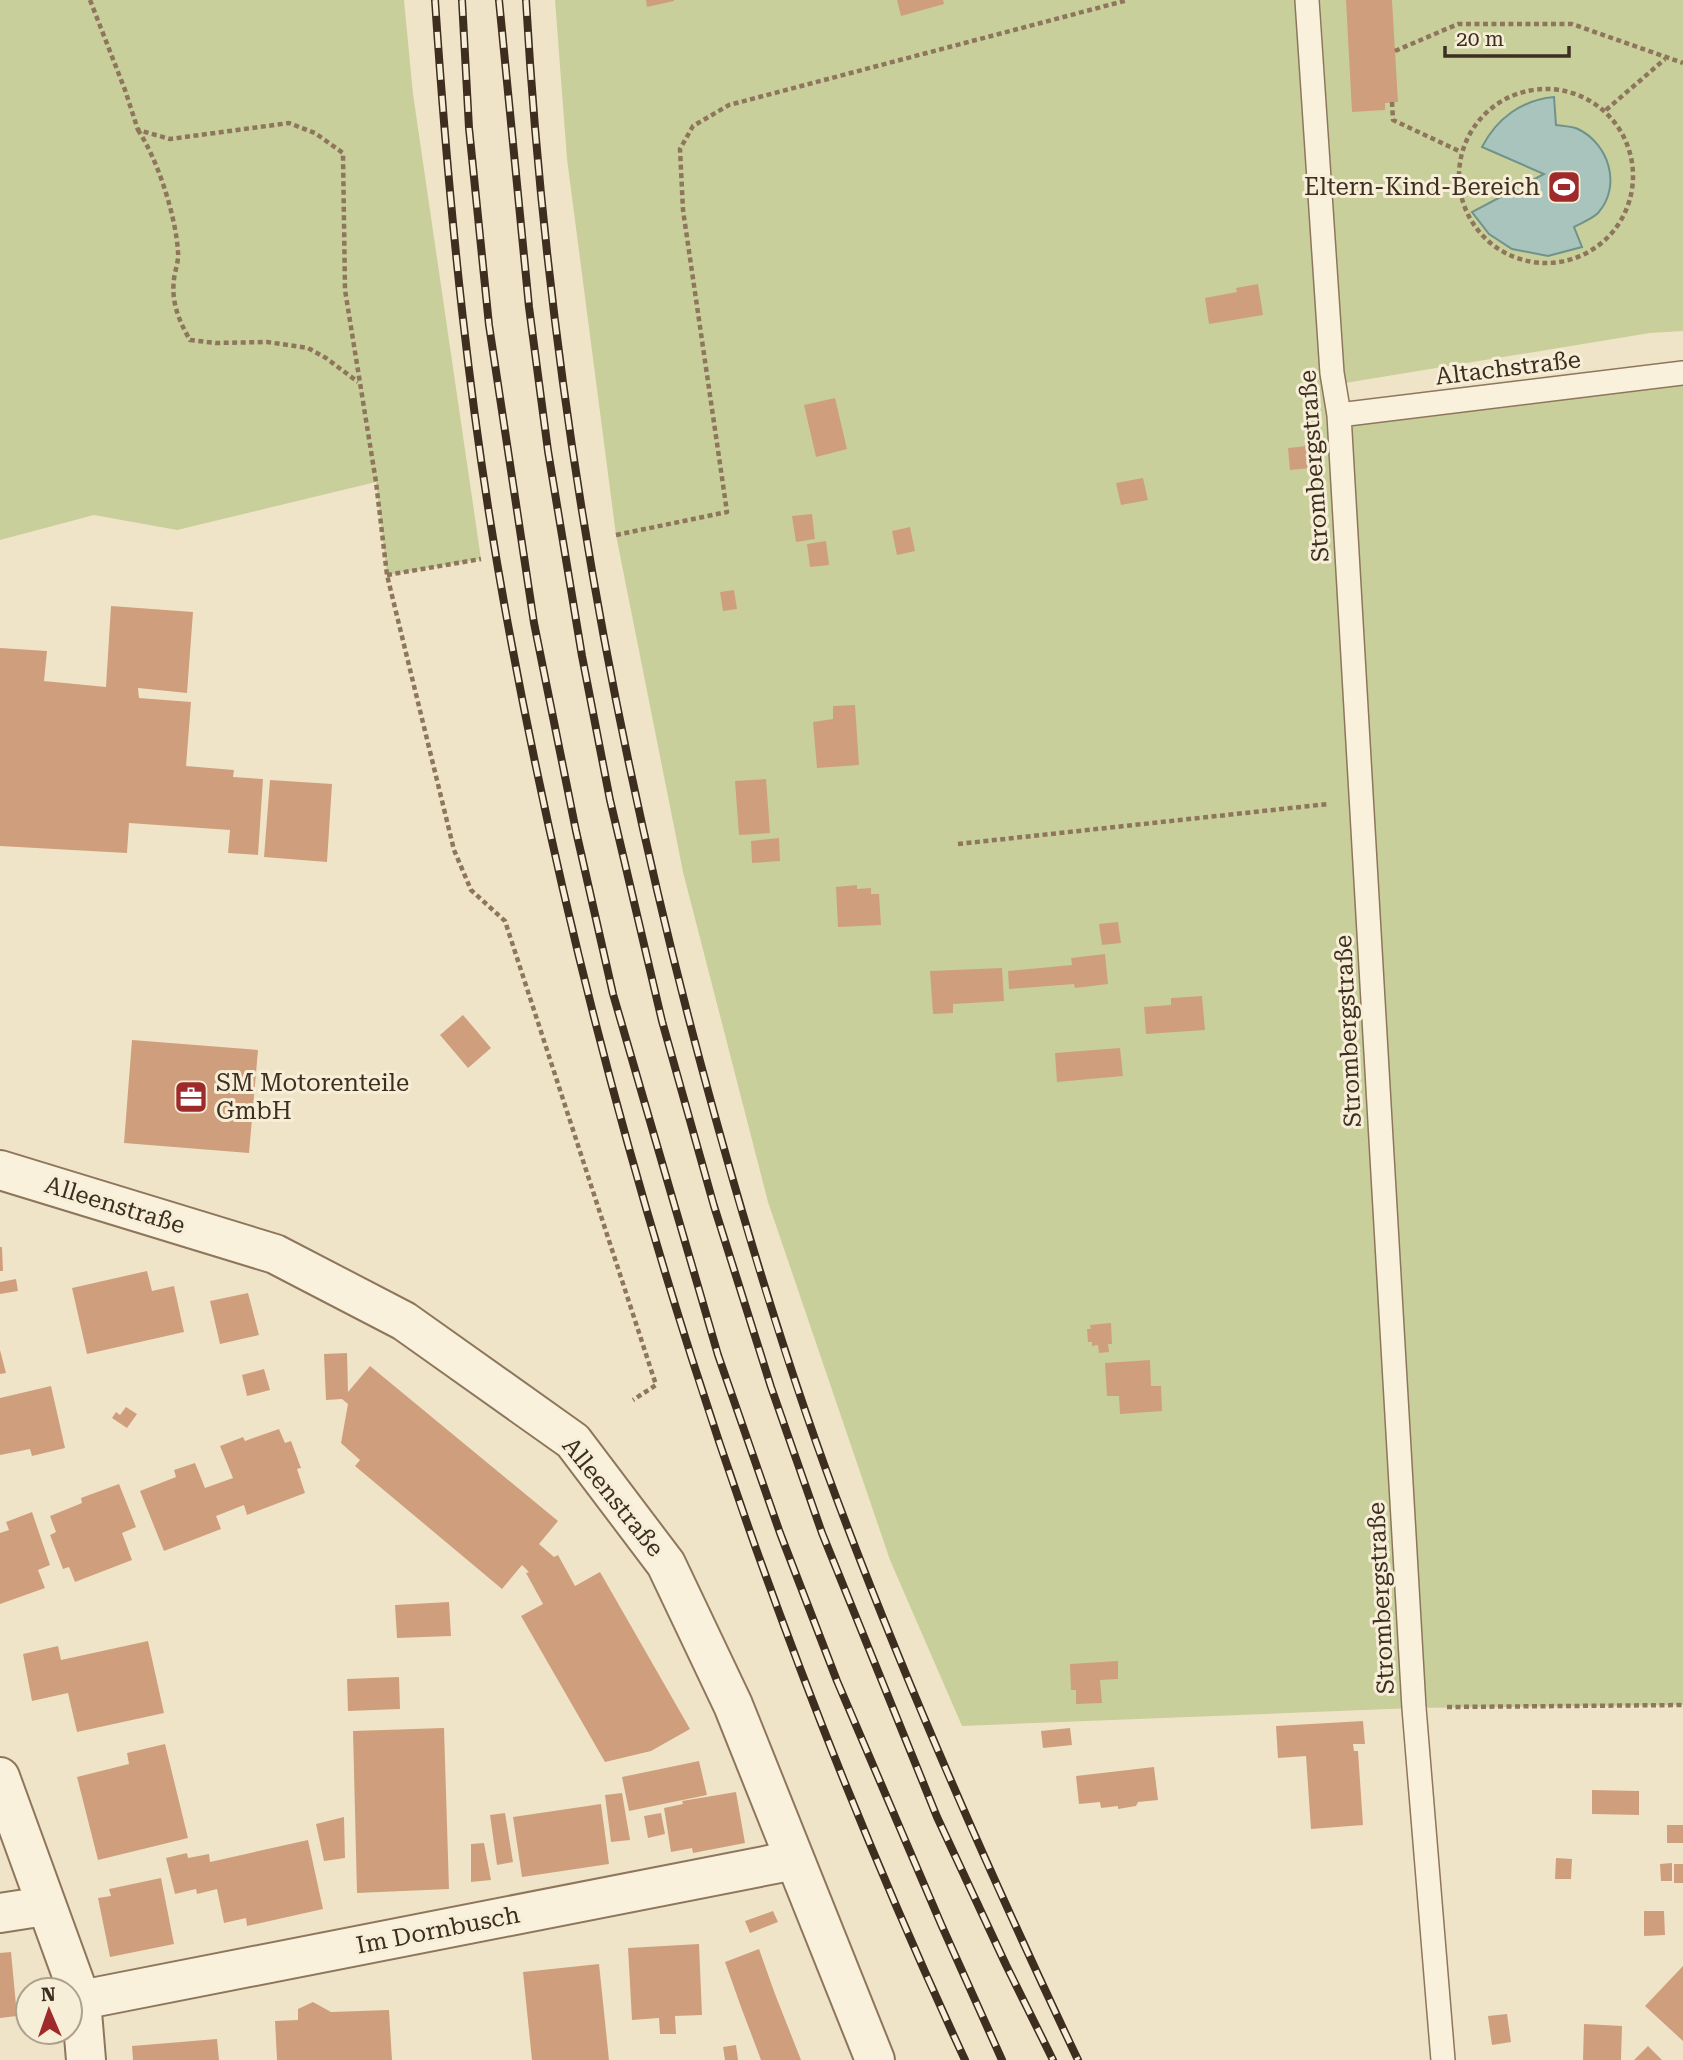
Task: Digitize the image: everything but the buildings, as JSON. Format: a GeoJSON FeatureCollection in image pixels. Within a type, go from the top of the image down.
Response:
{"type":"FeatureCollection","features":[{"type":"Feature","properties":{"kind":"street","name":"Alleenstraße"},"geometry":{"type":"LineString","coordinates":[[0,1170],[275,1254],[404,1321],[573,1441],[666,1564],[733,1705],[875,2060]]}},
{"type":"Feature","properties":{"kind":"street"},"geometry":{"type":"LineString","coordinates":[[0,1777],[72,1976]]}},
{"type":"Feature","properties":{"kind":"street","name":"Im Dornbusch"},"geometry":{"type":"LineString","coordinates":[[84,1999],[795,1860]]}},
{"type":"Feature","properties":{"kind":"street"},"geometry":{"type":"LineString","coordinates":[[0,1913],[45,1906]]}},
{"type":"Feature","properties":{"kind":"street"},"geometry":{"type":"LineString","coordinates":[[84,2036],[86,2060]]}},
{"type":"Feature","properties":{"kind":"lane","name":"Strombergstraße"},"geometry":{"type":"LineString","coordinates":[[1307,0],[1332,373],[1339,415],[1414,1708],[1443,2060]]}},
{"type":"Feature","properties":{"kind":"lane","name":"Altachstraße"},"geometry":{"type":"LineString","coordinates":[[1339,415],[1683,373]]}},
{"type":"Feature","properties":{"kind":"path"},"geometry":{"type":"LineString","coordinates":[[90,0],[138,130],[161,179],[178,255],[173,281],[177,318],[190,340],[216,343],[267,342],[307,348],[326,358],[359,383]]}},
{"type":"Feature","properties":{"kind":"path"},"geometry":{"type":"LineString","coordinates":[[616,535],[727,512],[682,210],[680,149],[693,126],[729,105],[1128,0]]}},
{"type":"Feature","properties":{"kind":"path"},"geometry":{"type":"LineString","coordinates":[[1395,51],[1458,24],[1572,24],[1683,64]]}},
{"type":"Feature","properties":{"kind":"path"},"geometry":{"type":"LineString","coordinates":[[1606,110],[1665,59]]}},
{"type":"Feature","properties":{"kind":"path"},"geometry":{"type":"LineString","coordinates":[[1547,88],[1575,93],[1606,110],[1620,129],[1631,155],[1633,184],[1626,212],[1609,236],[1586,254],[1558,263],[1529,262],[1502,252],[1479,233],[1464,209],[1458,180],[1461,152],[1473,126],[1493,105],[1519,92],[1547,88]]}},
{"type":"Feature","properties":{"kind":"path"},"geometry":{"type":"LineString","coordinates":[[1392,102],[1393,120],[1461,152]]}},
{"type":"Feature","properties":{"kind":"path"},"geometry":{"type":"LineString","coordinates":[[138,130],[170,139],[289,123],[315,133],[343,153],[345,290],[376,482],[387,575],[454,850],[471,891],[505,921],[656,1385],[633,1400]]}},
{"type":"Feature","properties":{"kind":"path"},"geometry":{"type":"LineString","coordinates":[[387,575],[481,559]]}},
{"type":"Feature","properties":{"kind":"path"},"geometry":{"type":"LineString","coordinates":[[958,844],[1361,800]]}},
{"type":"Feature","properties":{"kind":"path"},"geometry":{"type":"LineString","coordinates":[[1414,1708],[1683,1706]]}},
{"type":"Feature","properties":{"kind":"green space"},"geometry":{"type":"Polygon","coordinates":[[[0,0],[404,0],[413,94],[481,559],[387,575],[376,482],[177,530],[94,515],[0,540],[0,0]]]}},
{"type":"Feature","properties":{"kind":"green space"},"geometry":{"type":"Polygon","coordinates":[[[555,0],[1307,0],[1339,415],[1683,373],[1683,1705],[1414,1708],[962,1726],[890,1560],[768,1202],[683,872],[616,535],[567,159],[555,0]]]}},
{"type":"Feature","properties":{"kind":"green space"},"geometry":{"type":"Polygon","coordinates":[[[1320,0],[1683,0],[1683,331],[1650,333],[1345,383],[1320,0]]]}},
{"type":"Feature","properties":{"kind":"water","name":"Eltern-Kind-Bereich"},"geometry":{"type":"Polygon","coordinates":[[[1554,97],[1556,125],[1576,128],[1598,145],[1609,167],[1610,179],[1609,191],[1598,213],[1574,227],[1582,247],[1548,256],[1512,249],[1489,234],[1472,212],[1544,174],[1482,147],[1495,127],[1512,112],[1531,102],[1554,97]]]}},
{"type":"Feature","properties":{"kind":"railway"},"geometry":{"type":"LineString","coordinates":[[435,0],[454,237],[472,395],[495,552],[546,814],[589,997],[638,1179],[692,1359],[752,1537],[818,1714],[889,1888],[965,2060]]}},
{"type":"Feature","properties":{"kind":"railway"},"geometry":{"type":"LineString","coordinates":[[462,0],[469,128],[489,325],[534,623],[576,831],[613,994],[718,1355],[780,1533],[837,1681],[1002,2060]]}},
{"type":"Feature","properties":{"kind":"railway"},"geometry":{"type":"LineString","coordinates":[[499,0],[529,307],[548,451],[582,656],[610,800],[662,1021],[714,1206],[771,1387],[822,1533],[937,1817],[1053,2060]]}},
{"type":"Feature","properties":{"kind":"railway"},"geometry":{"type":"LineString","coordinates":[[526,0],[548,261],[584,520],[632,777],[692,1031],[744,1219],[782,1343],[824,1465],[957,1795],[1078,2060]]}},
{"type":"Feature","properties":{"kind":"place","name":"Eltern-Kind-Bereich"},"geometry":{"type":"Point","coordinates":[1564,187]}},
{"type":"Feature","properties":{"kind":"place","name":"SM Motorenteile GmbH"},"geometry":{"type":"Point","coordinates":[191,1097]}}]}
